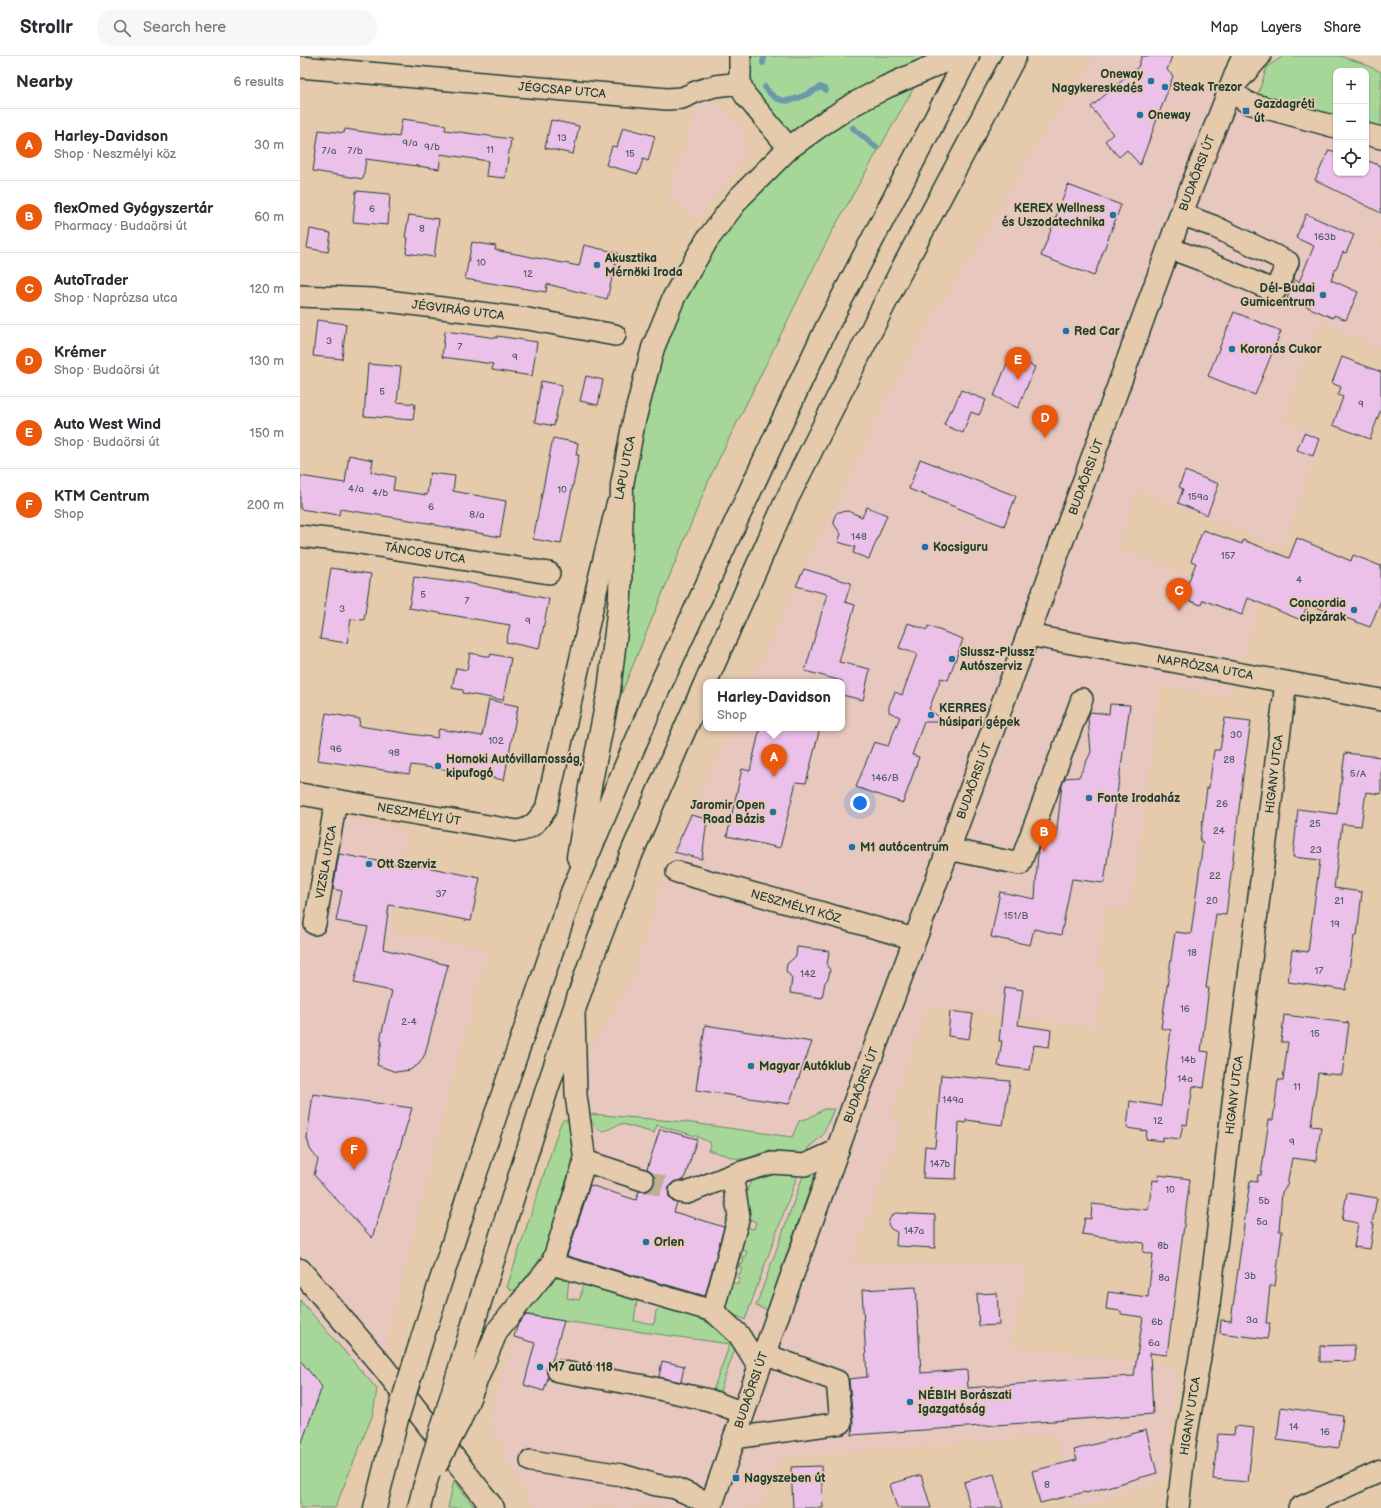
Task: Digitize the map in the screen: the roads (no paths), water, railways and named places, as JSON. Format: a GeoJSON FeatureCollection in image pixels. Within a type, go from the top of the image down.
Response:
{"type":"FeatureCollection","features":[{"type":"Feature","properties":{"kind":"main road","name":"LAPU UTCA"},"geometry":{"type":"LineString","coordinates":[[622,486],[634,421],[654,348],[674,297],[707,240],[739,198],[789,148],[821,125],[852,105],[893,83],[956,56]]}},
{"type":"Feature","properties":{"kind":"main road"},"geometry":{"type":"LineString","coordinates":[[375,1508],[397,1418],[421,1342],[471,1187],[572,892],[659,688],[801,381],[828,325],[968,56]]}},
{"type":"Feature","properties":{"kind":"main road"},"geometry":{"type":"LineString","coordinates":[[707,679],[786,501],[899,275],[1015,56]]}},
{"type":"Feature","properties":{"kind":"main road","name":"BUDAÖRSI ÚT"},"geometry":{"type":"LineString","coordinates":[[711,1506],[734,1438],[744,1414],[761,1360],[1028,635],[1168,248],[1230,90],[1247,57]]}},
{"type":"Feature","properties":{"kind":"main road"},"geometry":{"type":"LineString","coordinates":[[572,892],[591,781],[609,691],[620,596],[622,486]]}},
{"type":"Feature","properties":{"kind":"main road"},"geometry":{"type":"LineString","coordinates":[[421,1498],[474,1321],[547,1089],[588,966],[641,833],[703,688]]}},
{"type":"Feature","properties":{"kind":"main road"},"geometry":{"type":"LineString","coordinates":[[300,1270],[383,1367],[493,1508]]}},
{"type":"Feature","properties":{"kind":"street"},"geometry":{"type":"LineString","coordinates":[[740,56],[740,82],[745,96],[789,148]]}},
{"type":"Feature","properties":{"kind":"street","name":"JÉGCSAP UTCA"},"geometry":{"type":"LineString","coordinates":[[300,67],[660,99],[682,98],[715,86],[740,82]]}},
{"type":"Feature","properties":{"kind":"street"},"geometry":{"type":"LineString","coordinates":[[1230,90],[1248,103],[1333,125]]}},
{"type":"Feature","properties":{"kind":"street"},"geometry":{"type":"LineString","coordinates":[[1369,135],[1381,138]]}},
{"type":"Feature","properties":{"kind":"street"},"geometry":{"type":"LineString","coordinates":[[1168,248],[1275,290],[1288,262],[1213,226],[1181,214]]}},
{"type":"Feature","properties":{"kind":"street","name":"JÉGVIRÁG UTCA"},"geometry":{"type":"LineString","coordinates":[[300,296],[372,299],[528,319],[615,335]]}},
{"type":"Feature","properties":{"kind":"street","name":"LAPU UTCA"},"geometry":{"type":"LineString","coordinates":[[536,823],[546,809],[622,486]]}},
{"type":"Feature","properties":{"kind":"street","name":"TÁNCOS UTCA"},"geometry":{"type":"LineString","coordinates":[[300,536],[353,542],[549,573]]}},
{"type":"Feature","properties":{"kind":"street","name":"NAPRÓZSA UTCA"},"geometry":{"type":"LineString","coordinates":[[1028,635],[1381,700]]}},
{"type":"Feature","properties":{"kind":"street","name":"HIGANY UTCA"},"geometry":{"type":"LineString","coordinates":[[1178,1508],[1185,1444],[1209,1305],[1286,682]]}},
{"type":"Feature","properties":{"kind":"street"},"geometry":{"type":"LineString","coordinates":[[948,849],[1020,864],[1082,699]]}},
{"type":"Feature","properties":{"kind":"street","name":"NESZMÉLYI ÚT"},"geometry":{"type":"LineString","coordinates":[[300,794],[517,831],[526,830],[536,823]]}},
{"type":"Feature","properties":{"kind":"street","name":"VIZSLA UTCA"},"geometry":{"type":"LineString","coordinates":[[315,924],[336,800]]}},
{"type":"Feature","properties":{"kind":"street","name":"NESZMÉLYI KÖZ"},"geometry":{"type":"LineString","coordinates":[[677,872],[915,939]]}},
{"type":"Feature","properties":{"kind":"street"},"geometry":{"type":"LineString","coordinates":[[421,1498],[460,1421],[497,1331],[552,1264],[585,1161],[576,1095],[574,1010]]}},
{"type":"Feature","properties":{"kind":"street"},"geometry":{"type":"LineString","coordinates":[[680,1192],[687,1193],[732,1175],[772,1163],[805,1165],[838,1150]]}},
{"type":"Feature","properties":{"kind":"street"},"geometry":{"type":"LineString","coordinates":[[585,1161],[643,1180]]}},
{"type":"Feature","properties":{"kind":"street"},"geometry":{"type":"LineString","coordinates":[[713,1311],[739,1216],[732,1175]]}},
{"type":"Feature","properties":{"kind":"street"},"geometry":{"type":"LineString","coordinates":[[552,1264],[713,1311],[739,1335],[761,1360],[837,1381],[841,1423],[734,1438]]}},
{"type":"Feature","properties":{"kind":"street"},"geometry":{"type":"LineString","coordinates":[[558,1371],[645,1386],[709,1400],[744,1414]]}},
{"type":"Feature","properties":{"kind":"street"},"geometry":{"type":"LineString","coordinates":[[531,1461],[622,1475],[656,1485],[675,1488],[711,1506]]}},
{"type":"Feature","properties":{"kind":"street"},"geometry":{"type":"LineString","coordinates":[[1300,1508],[1381,1471]]}},
{"type":"Feature","properties":{"kind":"waterway"},"geometry":{"type":"LineString","coordinates":[[763,63],[764,56]]}},
{"type":"Feature","properties":{"kind":"waterway"},"geometry":{"type":"LineString","coordinates":[[765,87],[771,95],[784,101],[799,98],[821,87],[826,90]]}},
{"type":"Feature","properties":{"kind":"waterway"},"geometry":{"type":"LineString","coordinates":[[853,128],[876,147]]}},
{"type":"Feature","properties":{"kind":"tunnel"},"geometry":{"type":"LineString","coordinates":[[643,1180],[680,1192]]}},
{"type":"Feature","properties":{"kind":"place","name":"Oneway Nagykereskedés"},"geometry":{"type":"Point","coordinates":[1151,81]}},
{"type":"Feature","properties":{"kind":"place","name":"Steak Trezor"},"geometry":{"type":"Point","coordinates":[1165,87]}},
{"type":"Feature","properties":{"kind":"place","name":"Gazdagréti út"},"geometry":{"type":"Point","coordinates":[1246,111]}},
{"type":"Feature","properties":{"kind":"place","name":"Oneway"},"geometry":{"type":"Point","coordinates":[1140,115]}},
{"type":"Feature","properties":{"kind":"place","name":"KEREX Wellness és Uszodatechnika"},"geometry":{"type":"Point","coordinates":[1113,215]}},
{"type":"Feature","properties":{"kind":"place","name":"Akusztika Mérnöki Iroda"},"geometry":{"type":"Point","coordinates":[597,265]}},
{"type":"Feature","properties":{"kind":"place","name":"Dél-Budai Gumicentrum"},"geometry":{"type":"Point","coordinates":[1323,295]}},
{"type":"Feature","properties":{"kind":"place","name":"Red Car"},"geometry":{"type":"Point","coordinates":[1066,331]}},
{"type":"Feature","properties":{"kind":"place","name":"Koronás Cukor"},"geometry":{"type":"Point","coordinates":[1232,349]}},
{"type":"Feature","properties":{"kind":"place","name":"Auto West Wind"},"geometry":{"type":"Point","coordinates":[1018,380]}},
{"type":"Feature","properties":{"kind":"place","name":"Krémer"},"geometry":{"type":"Point","coordinates":[1045,438]}},
{"type":"Feature","properties":{"kind":"place","name":"Kocsiguru"},"geometry":{"type":"Point","coordinates":[925,547]}},
{"type":"Feature","properties":{"kind":"place","name":"Concordia cipzárak"},"geometry":{"type":"Point","coordinates":[1354,610]}},
{"type":"Feature","properties":{"kind":"place","name":"AutoTrader"},"geometry":{"type":"Point","coordinates":[1179,611]}},
{"type":"Feature","properties":{"kind":"place","name":"Slussz-Plussz Autószerviz"},"geometry":{"type":"Point","coordinates":[952,659]}},
{"type":"Feature","properties":{"kind":"place","name":"KERRES húsipari gépek"},"geometry":{"type":"Point","coordinates":[931,715]}},
{"type":"Feature","properties":{"kind":"place","name":"Homoki Autóvillamosság, kipufogó"},"geometry":{"type":"Point","coordinates":[438,766]}},
{"type":"Feature","properties":{"kind":"place","name":"Harley-Davidson"},"geometry":{"type":"Point","coordinates":[774,777]}},
{"type":"Feature","properties":{"kind":"place","name":"Fonte Irodaház"},"geometry":{"type":"Point","coordinates":[1089,798]}},
{"type":"Feature","properties":{"kind":"place","name":"Jaromir Open Road Bázis"},"geometry":{"type":"Point","coordinates":[773,812]}},
{"type":"Feature","properties":{"kind":"place","name":"M1 autócentrum"},"geometry":{"type":"Point","coordinates":[852,847]}},
{"type":"Feature","properties":{"kind":"place","name":"flexOmed Gyógyszertár"},"geometry":{"type":"Point","coordinates":[1044,852]}},
{"type":"Feature","properties":{"kind":"place","name":"Ott Szerviz"},"geometry":{"type":"Point","coordinates":[369,864]}},
{"type":"Feature","properties":{"kind":"place","name":"Magyar Autóklub"},"geometry":{"type":"Point","coordinates":[751,1066]}},
{"type":"Feature","properties":{"kind":"place","name":"KTM Centrum"},"geometry":{"type":"Point","coordinates":[354,1170]}},
{"type":"Feature","properties":{"kind":"place","name":"Orlen"},"geometry":{"type":"Point","coordinates":[646,1242]}},
{"type":"Feature","properties":{"kind":"place","name":"M7 autó 118"},"geometry":{"type":"Point","coordinates":[540,1367]}},
{"type":"Feature","properties":{"kind":"place","name":"NÉBIH Borászati Igazgatóság"},"geometry":{"type":"Point","coordinates":[910,1402]}},
{"type":"Feature","properties":{"kind":"place","name":"Nagyszeben út"},"geometry":{"type":"Point","coordinates":[736,1478]}}]}
